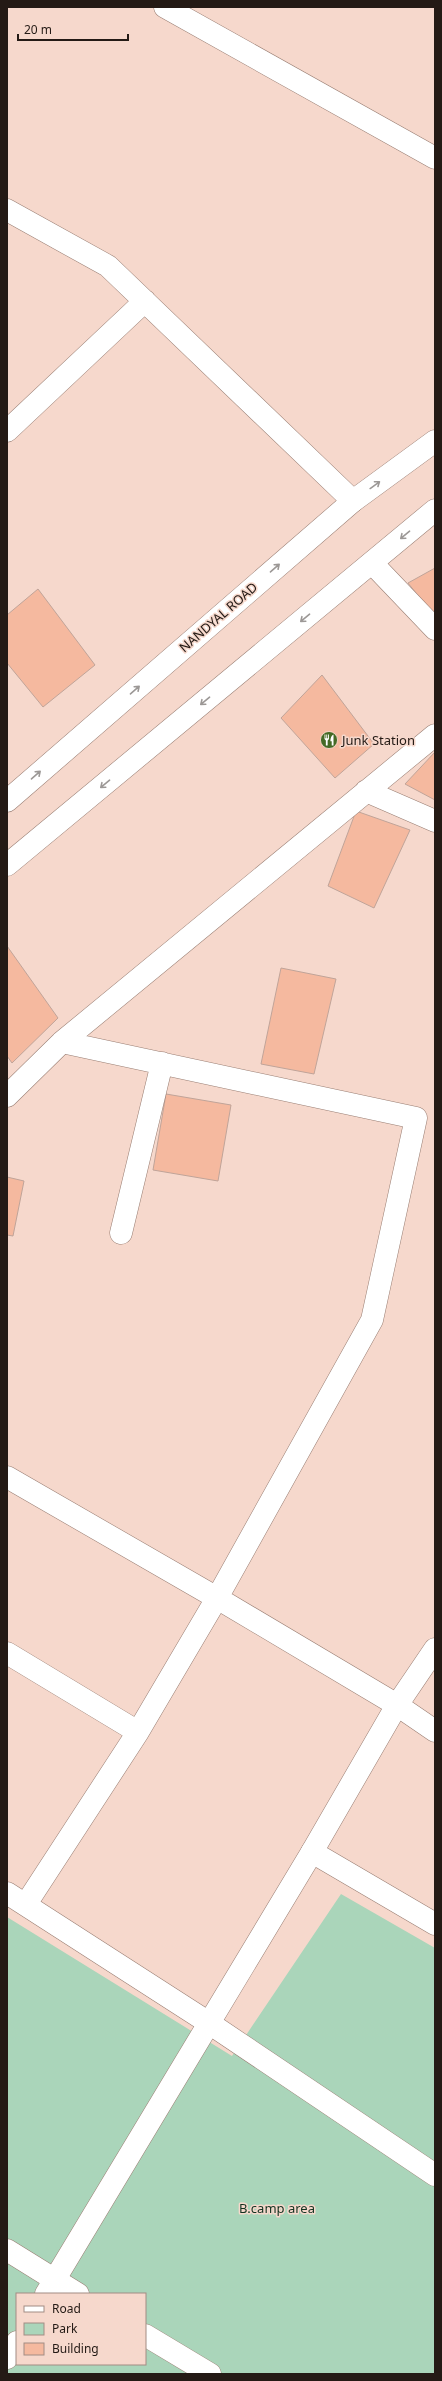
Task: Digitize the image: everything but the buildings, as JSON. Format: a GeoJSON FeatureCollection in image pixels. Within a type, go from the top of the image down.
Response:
{"type":"FeatureCollection","features":[{"type":"Feature","properties":{"kind":"street"},"geometry":{"type":"LineString","coordinates":[[165,7],[435,158]]}},
{"type":"Feature","properties":{"kind":"street"},"geometry":{"type":"LineString","coordinates":[[7,210],[108,266],[354,501]]}},
{"type":"Feature","properties":{"kind":"street"},"geometry":{"type":"LineString","coordinates":[[7,431],[145,301]]}},
{"type":"Feature","properties":{"kind":"street","name":"NANDYAL ROAD"},"geometry":{"type":"LineString","coordinates":[[7,801],[354,501],[435,441]]}},
{"type":"Feature","properties":{"kind":"street"},"geometry":{"type":"LineString","coordinates":[[7,865],[435,510]]}},
{"type":"Feature","properties":{"kind":"street"},"geometry":{"type":"LineString","coordinates":[[372,562],[435,629]]}},
{"type":"Feature","properties":{"kind":"street"},"geometry":{"type":"LineString","coordinates":[[7,1096],[62,1042],[435,735]]}},
{"type":"Feature","properties":{"kind":"street"},"geometry":{"type":"LineString","coordinates":[[366,791],[435,821]]}},
{"type":"Feature","properties":{"kind":"street"},"geometry":{"type":"LineString","coordinates":[[26,1904],[138,1732],[217,1598],[372,1320],[416,1118],[62,1042]]}},
{"type":"Feature","properties":{"kind":"street"},"geometry":{"type":"LineString","coordinates":[[121,1234],[162,1063]]}},
{"type":"Feature","properties":{"kind":"street"},"geometry":{"type":"LineString","coordinates":[[7,1477],[217,1598],[397,1705],[435,1731]]}},
{"type":"Feature","properties":{"kind":"street"},"geometry":{"type":"LineString","coordinates":[[50,2287],[312,1852],[397,1705],[435,1649]]}},
{"type":"Feature","properties":{"kind":"street"},"geometry":{"type":"LineString","coordinates":[[7,1653],[138,1732]]}},
{"type":"Feature","properties":{"kind":"street"},"geometry":{"type":"LineString","coordinates":[[312,1852],[435,1924]]}},
{"type":"Feature","properties":{"kind":"street"},"geometry":{"type":"LineString","coordinates":[[7,1893],[209,2023],[435,2175]]}},
{"type":"Feature","properties":{"kind":"street"},"geometry":{"type":"LineString","coordinates":[[7,2250],[50,2287],[74,2293]]}},
{"type":"Feature","properties":{"kind":"street"},"geometry":{"type":"LineString","coordinates":[[146,2336],[210,2374]]}},
{"type":"Feature","properties":{"kind":"street"},"geometry":{"type":"LineString","coordinates":[[7,2358],[16,2344]]}},
{"type":"Feature","properties":{"kind":"green space","name":"B.camp area"},"geometry":{"type":"Polygon","coordinates":[[[341,1894],[435,1948],[435,2374],[7,2374],[7,1917],[232,2056],[341,1894]]]}},
{"type":"Feature","properties":{"kind":"place","name":"Junk Station"},"geometry":{"type":"Point","coordinates":[329,740]}}]}
